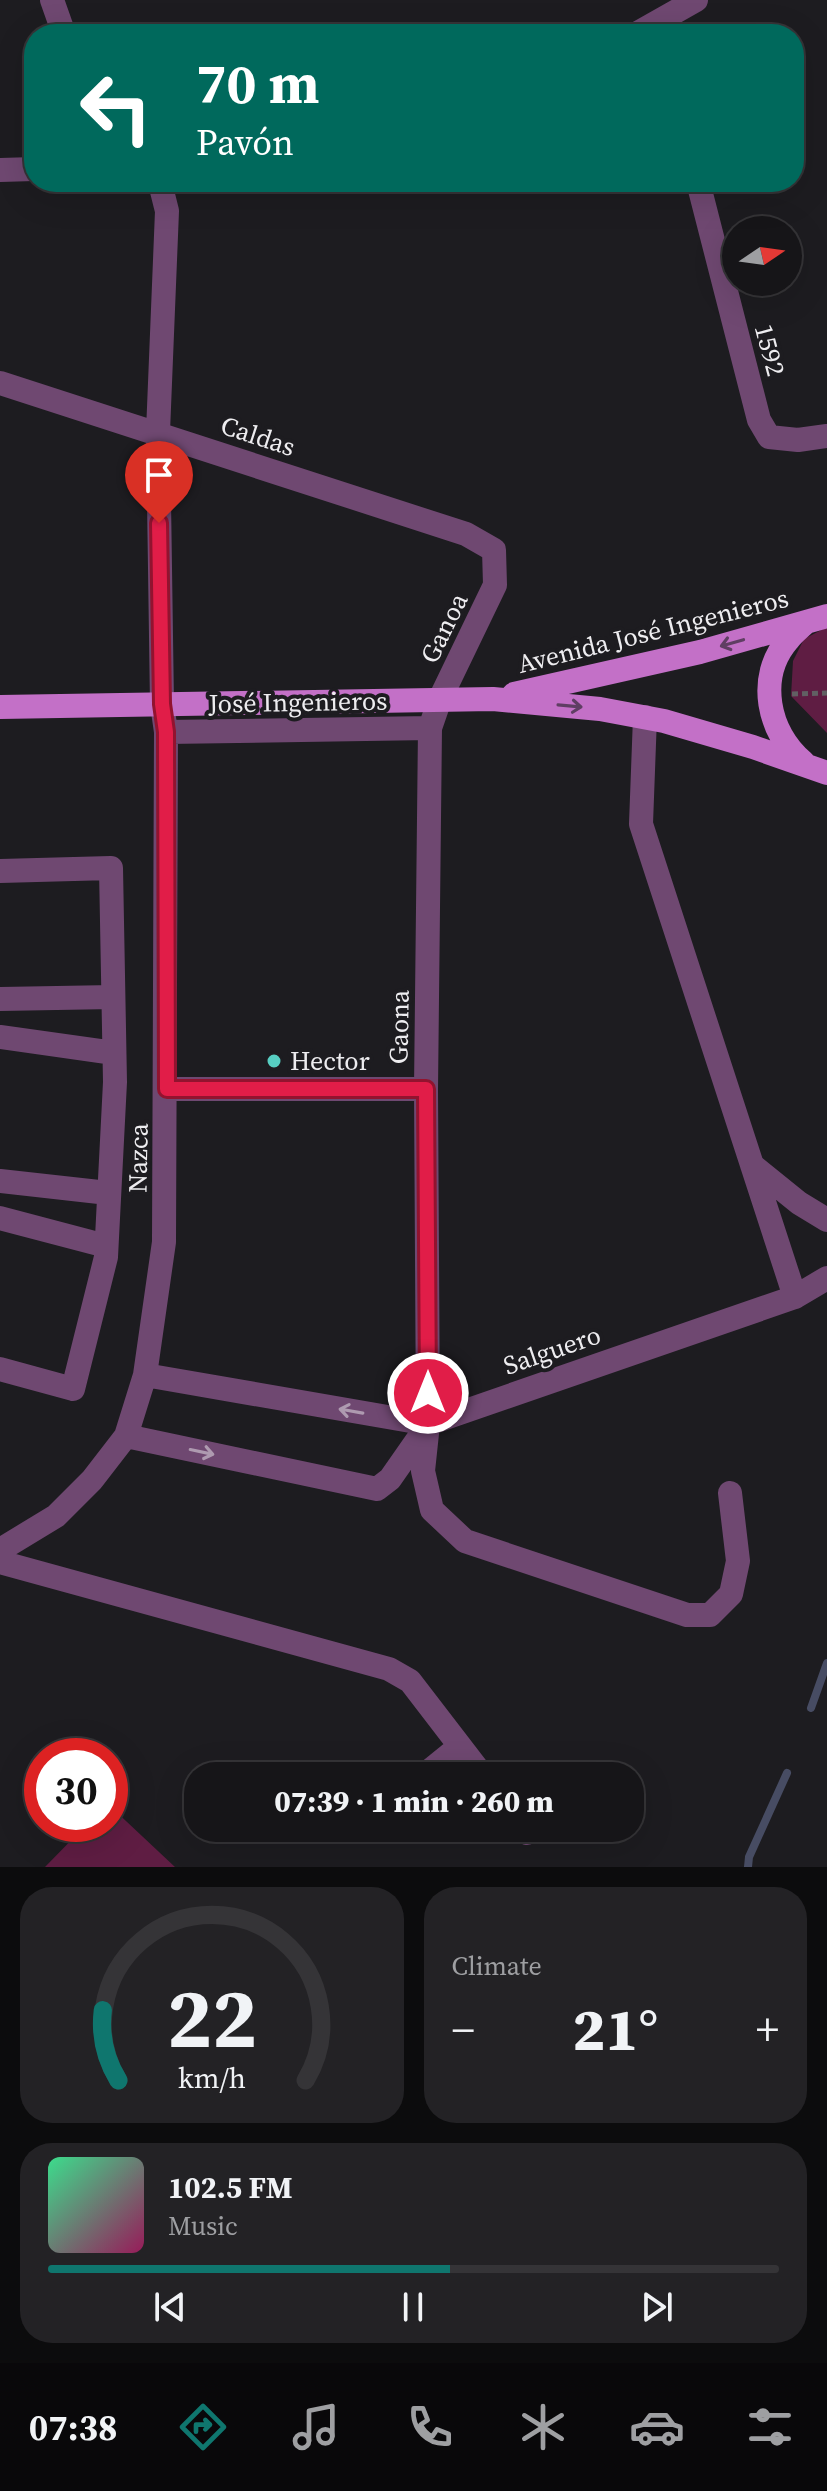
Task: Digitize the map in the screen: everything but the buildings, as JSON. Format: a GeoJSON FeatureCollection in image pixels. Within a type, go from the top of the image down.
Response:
{"type":"FeatureCollection","features":[{"type":"Feature","properties":{"kind":"main road","name":"Avenida José Ingenieros"},"geometry":{"type":"LineString","coordinates":[[493,699],[700,652],[817,619]]}},
{"type":"Feature","properties":{"kind":"main road"},"geometry":{"type":"LineString","coordinates":[[817,619],[786,641],[773,667],[769,695],[774,724],[789,750],[819,771]]}},
{"type":"Feature","properties":{"kind":"main road","name":"Avenida José Ingenieros"},"geometry":{"type":"LineString","coordinates":[[0,707],[493,699],[600,709],[645,717],[753,747],[819,771]]}},
{"type":"Feature","properties":{"kind":"street"},"geometry":{"type":"LineString","coordinates":[[52,0],[60,24]]}},
{"type":"Feature","properties":{"kind":"street"},"geometry":{"type":"LineString","coordinates":[[661,18],[696,0]]}},
{"type":"Feature","properties":{"kind":"street"},"geometry":{"type":"LineString","coordinates":[[0,170],[24,169]]}},
{"type":"Feature","properties":{"kind":"street","name":"Nazca"},"geometry":{"type":"LineString","coordinates":[[0,1550],[56,1516],[92,1480],[126,1436],[145,1375],[164,1242],[166,732],[162,704],[158,432],[167,211],[162,192]]}},
{"type":"Feature","properties":{"kind":"street","name":"1592"},"geometry":{"type":"LineString","coordinates":[[701,192],[759,420],[769,437],[798,440],[827,436]]}},
{"type":"Feature","properties":{"kind":"street","name":"Caldas"},"geometry":{"type":"LineString","coordinates":[[0,383],[466,534],[494,550]]}},
{"type":"Feature","properties":{"kind":"street","name":"Ganoa"},"geometry":{"type":"LineString","coordinates":[[430,728],[440,699],[495,585],[494,550]]}},
{"type":"Feature","properties":{"kind":"street"},"geometry":{"type":"LineString","coordinates":[[645,717],[641,824],[795,1297]]}},
{"type":"Feature","properties":{"kind":"street","name":"José Ingenieros"},"geometry":{"type":"LineString","coordinates":[[166,732],[430,728]]}},
{"type":"Feature","properties":{"kind":"street","name":"Gaona"},"geometry":{"type":"LineString","coordinates":[[430,728],[426,1089],[428,1424],[423,1471],[432,1510],[465,1541],[687,1615],[710,1615],[731,1594],[738,1561],[730,1493]]}},
{"type":"Feature","properties":{"kind":"street"},"geometry":{"type":"LineString","coordinates":[[0,871],[111,868],[114,1053],[106,1257],[73,1389],[0,1369]]}},
{"type":"Feature","properties":{"kind":"street"},"geometry":{"type":"LineString","coordinates":[[0,999],[113,997]]}},
{"type":"Feature","properties":{"kind":"street"},"geometry":{"type":"LineString","coordinates":[[0,1037],[114,1053]]}},
{"type":"Feature","properties":{"kind":"street"},"geometry":{"type":"LineString","coordinates":[[167,1089],[426,1089]]}},
{"type":"Feature","properties":{"kind":"street"},"geometry":{"type":"LineString","coordinates":[[752,1165],[799,1203],[827,1220]]}},
{"type":"Feature","properties":{"kind":"street"},"geometry":{"type":"LineString","coordinates":[[0,1181],[108,1193]]}},
{"type":"Feature","properties":{"kind":"street"},"geometry":{"type":"LineString","coordinates":[[0,1218],[106,1246]]}},
{"type":"Feature","properties":{"kind":"street","name":"Salguero"},"geometry":{"type":"LineString","coordinates":[[145,1375],[428,1424],[795,1297],[827,1278]]}},
{"type":"Feature","properties":{"kind":"street"},"geometry":{"type":"LineString","coordinates":[[126,1436],[377,1489],[390,1479],[428,1424]]}},
{"type":"Feature","properties":{"kind":"street"},"geometry":{"type":"LineString","coordinates":[[0,1562],[389,1669],[410,1681],[472,1762]]}},
{"type":"Feature","properties":{"kind":"street"},"geometry":{"type":"LineString","coordinates":[[440,1762],[460,1746]]}},
{"type":"Feature","properties":{"kind":"shaded area"},"geometry":{"type":"Polygon","coordinates":[[[827,627],[827,733],[791,696],[793,661],[804,639],[827,627]]]}},
{"type":"Feature","properties":{"kind":"shaded area"},"geometry":{"type":"Polygon","coordinates":[[[128,1823],[175,1867],[45,1867],[69,1842],[128,1842],[128,1823]]]}},
{"type":"Feature","properties":{"kind":"waterway"},"geometry":{"type":"LineString","coordinates":[[811,1708],[827,1663]]}},
{"type":"Feature","properties":{"kind":"waterway"},"geometry":{"type":"LineString","coordinates":[[748,1867],[749,1857],[787,1773]]}},
{"type":"Feature","properties":{"kind":"place","name":"Hector"},"geometry":{"type":"Point","coordinates":[274,1061]}},
{"type":"Feature","properties":{"kind":"route"},"geometry":{"type":"LineString","coordinates":[[159,523],[162,704],[166,732],[167,1089],[426,1089],[428,1393]]}}]}
